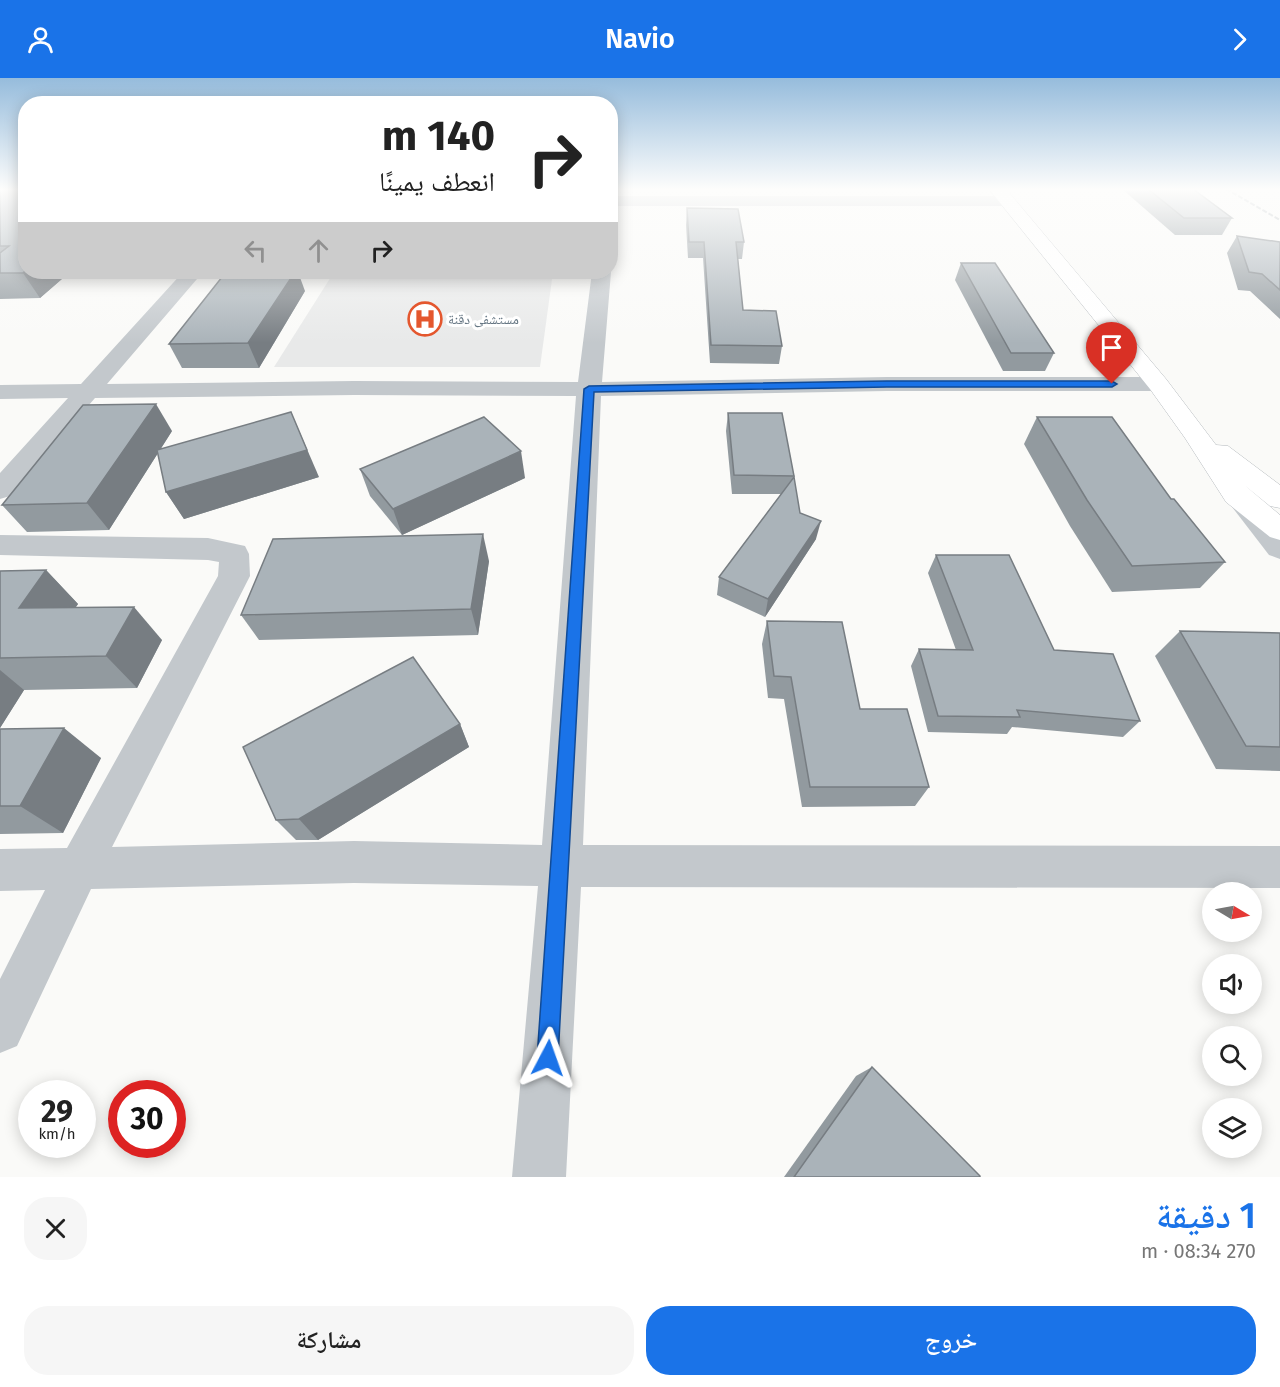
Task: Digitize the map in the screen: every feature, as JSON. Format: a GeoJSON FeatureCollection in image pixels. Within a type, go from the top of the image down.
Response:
{"type":"FeatureCollection","features":[{"type":"Feature","properties":{"kind":"main road"},"geometry":{"type":"LineString","coordinates":[[1039,240],[1158,384],[1236,495],[1280,530]]}},
{"type":"Feature","properties":{"kind":"main road"},"geometry":{"type":"LineString","coordinates":[[1196,435],[1280,499]]}},
{"type":"Feature","properties":{"kind":"street"},"geometry":{"type":"LineString","coordinates":[[0,490],[187,279]]}},
{"type":"Feature","properties":{"kind":"street"},"geometry":{"type":"LineString","coordinates":[[539,1177],[561,866],[589,389],[600,279]]}},
{"type":"Feature","properties":{"kind":"street"},"geometry":{"type":"LineString","coordinates":[[0,392],[354,388],[589,389],[887,384],[1158,384]]}},
{"type":"Feature","properties":{"kind":"street"},"geometry":{"type":"LineString","coordinates":[[1236,495],[1280,548]]}},
{"type":"Feature","properties":{"kind":"street"},"geometry":{"type":"LineString","coordinates":[[0,545],[208,549],[234,554],[234,576],[78,870],[0,1029]]}},
{"type":"Feature","properties":{"kind":"street"},"geometry":{"type":"LineString","coordinates":[[0,870],[354,862],[561,866],[1280,867]]}},
{"type":"Feature","properties":{"kind":"shaded area","name":"مستشفى دقنة"},"geometry":{"type":"Polygon","coordinates":[[[330,279],[552,279],[540,367],[274,367],[330,279]]]}},
{"type":"Feature","properties":{"kind":"building"},"geometry":{"type":"Polygon","coordinates":[[[0,240],[18,240],[18,273],[0,273],[0,253],[9,246],[0,246],[0,240]]]}},
{"type":"Feature","properties":{"kind":"building"},"geometry":{"type":"Polygon","coordinates":[[[744,240],[736,242],[743,310],[776,311],[782,346],[711,345],[704,242],[689,242],[744,240]]]}},
{"type":"Feature","properties":{"kind":"building"},"geometry":{"type":"Polygon","coordinates":[[[1238,240],[1280,242],[1280,290],[1262,274],[1249,272],[1238,240]]]}},
{"type":"Feature","properties":{"kind":"building"},"geometry":{"type":"Polygon","coordinates":[[[961,263],[995,263],[1054,353],[1011,353],[961,263]]]}},
{"type":"Feature","properties":{"kind":"building"},"geometry":{"type":"Polygon","coordinates":[[[220,279],[290,279],[248,343],[169,344],[220,279]]]}},
{"type":"Feature","properties":{"kind":"building"},"geometry":{"type":"Polygon","coordinates":[[[156,404],[87,503],[2,505],[83,405],[156,404]]]}},
{"type":"Feature","properties":{"kind":"building"},"geometry":{"type":"Polygon","coordinates":[[[291,412],[307,450],[166,492],[157,450],[291,412]]]}},
{"type":"Feature","properties":{"kind":"building"},"geometry":{"type":"Polygon","coordinates":[[[728,413],[782,413],[794,476],[734,475],[728,413]]]}},
{"type":"Feature","properties":{"kind":"building"},"geometry":{"type":"Polygon","coordinates":[[[484,417],[521,451],[393,509],[360,469],[484,417]]]}},
{"type":"Feature","properties":{"kind":"building"},"geometry":{"type":"Polygon","coordinates":[[[1037,417],[1112,417],[1171,499],[1174,499],[1225,562],[1132,566],[1087,500],[1037,417]]]}},
{"type":"Feature","properties":{"kind":"building"},"geometry":{"type":"Polygon","coordinates":[[[794,477],[800,513],[821,521],[768,599],[719,577],[794,477]]]}},
{"type":"Feature","properties":{"kind":"building"},"geometry":{"type":"Polygon","coordinates":[[[483,534],[471,609],[241,615],[273,539],[483,534]]]}},
{"type":"Feature","properties":{"kind":"building"},"geometry":{"type":"Polygon","coordinates":[[[936,555],[1009,555],[1054,650],[1113,654],[1140,721],[1017,710],[1020,717],[938,716],[919,649],[973,650],[936,555]]]}},
{"type":"Feature","properties":{"kind":"building"},"geometry":{"type":"Polygon","coordinates":[[[46,570],[19,608],[134,607],[106,656],[0,658],[0,571],[46,570]]]}},
{"type":"Feature","properties":{"kind":"building"},"geometry":{"type":"Polygon","coordinates":[[[767,621],[842,622],[860,709],[907,709],[929,787],[810,787],[791,677],[774,676],[767,621]]]}},
{"type":"Feature","properties":{"kind":"building"},"geometry":{"type":"Polygon","coordinates":[[[1180,631],[1280,633],[1280,747],[1246,746],[1180,631]]]}},
{"type":"Feature","properties":{"kind":"building"},"geometry":{"type":"Polygon","coordinates":[[[413,657],[460,724],[299,819],[276,820],[243,747],[413,657]]]}},
{"type":"Feature","properties":{"kind":"building"},"geometry":{"type":"Polygon","coordinates":[[[64,728],[20,806],[0,806],[0,729],[64,728]]]}},
{"type":"Feature","properties":{"kind":"building"},"geometry":{"type":"Polygon","coordinates":[[[872,1067],[980,1176],[980,1177],[794,1177],[872,1067]]]}},
{"type":"Feature","properties":{"kind":"place","name":"مستشفى دقنة"},"geometry":{"type":"Point","coordinates":[425,319]}},
{"type":"Feature","properties":{"kind":"route"},"geometry":{"type":"LineString","coordinates":[[548,1058],[589,389],[887,384],[1112,384]]}}]}
